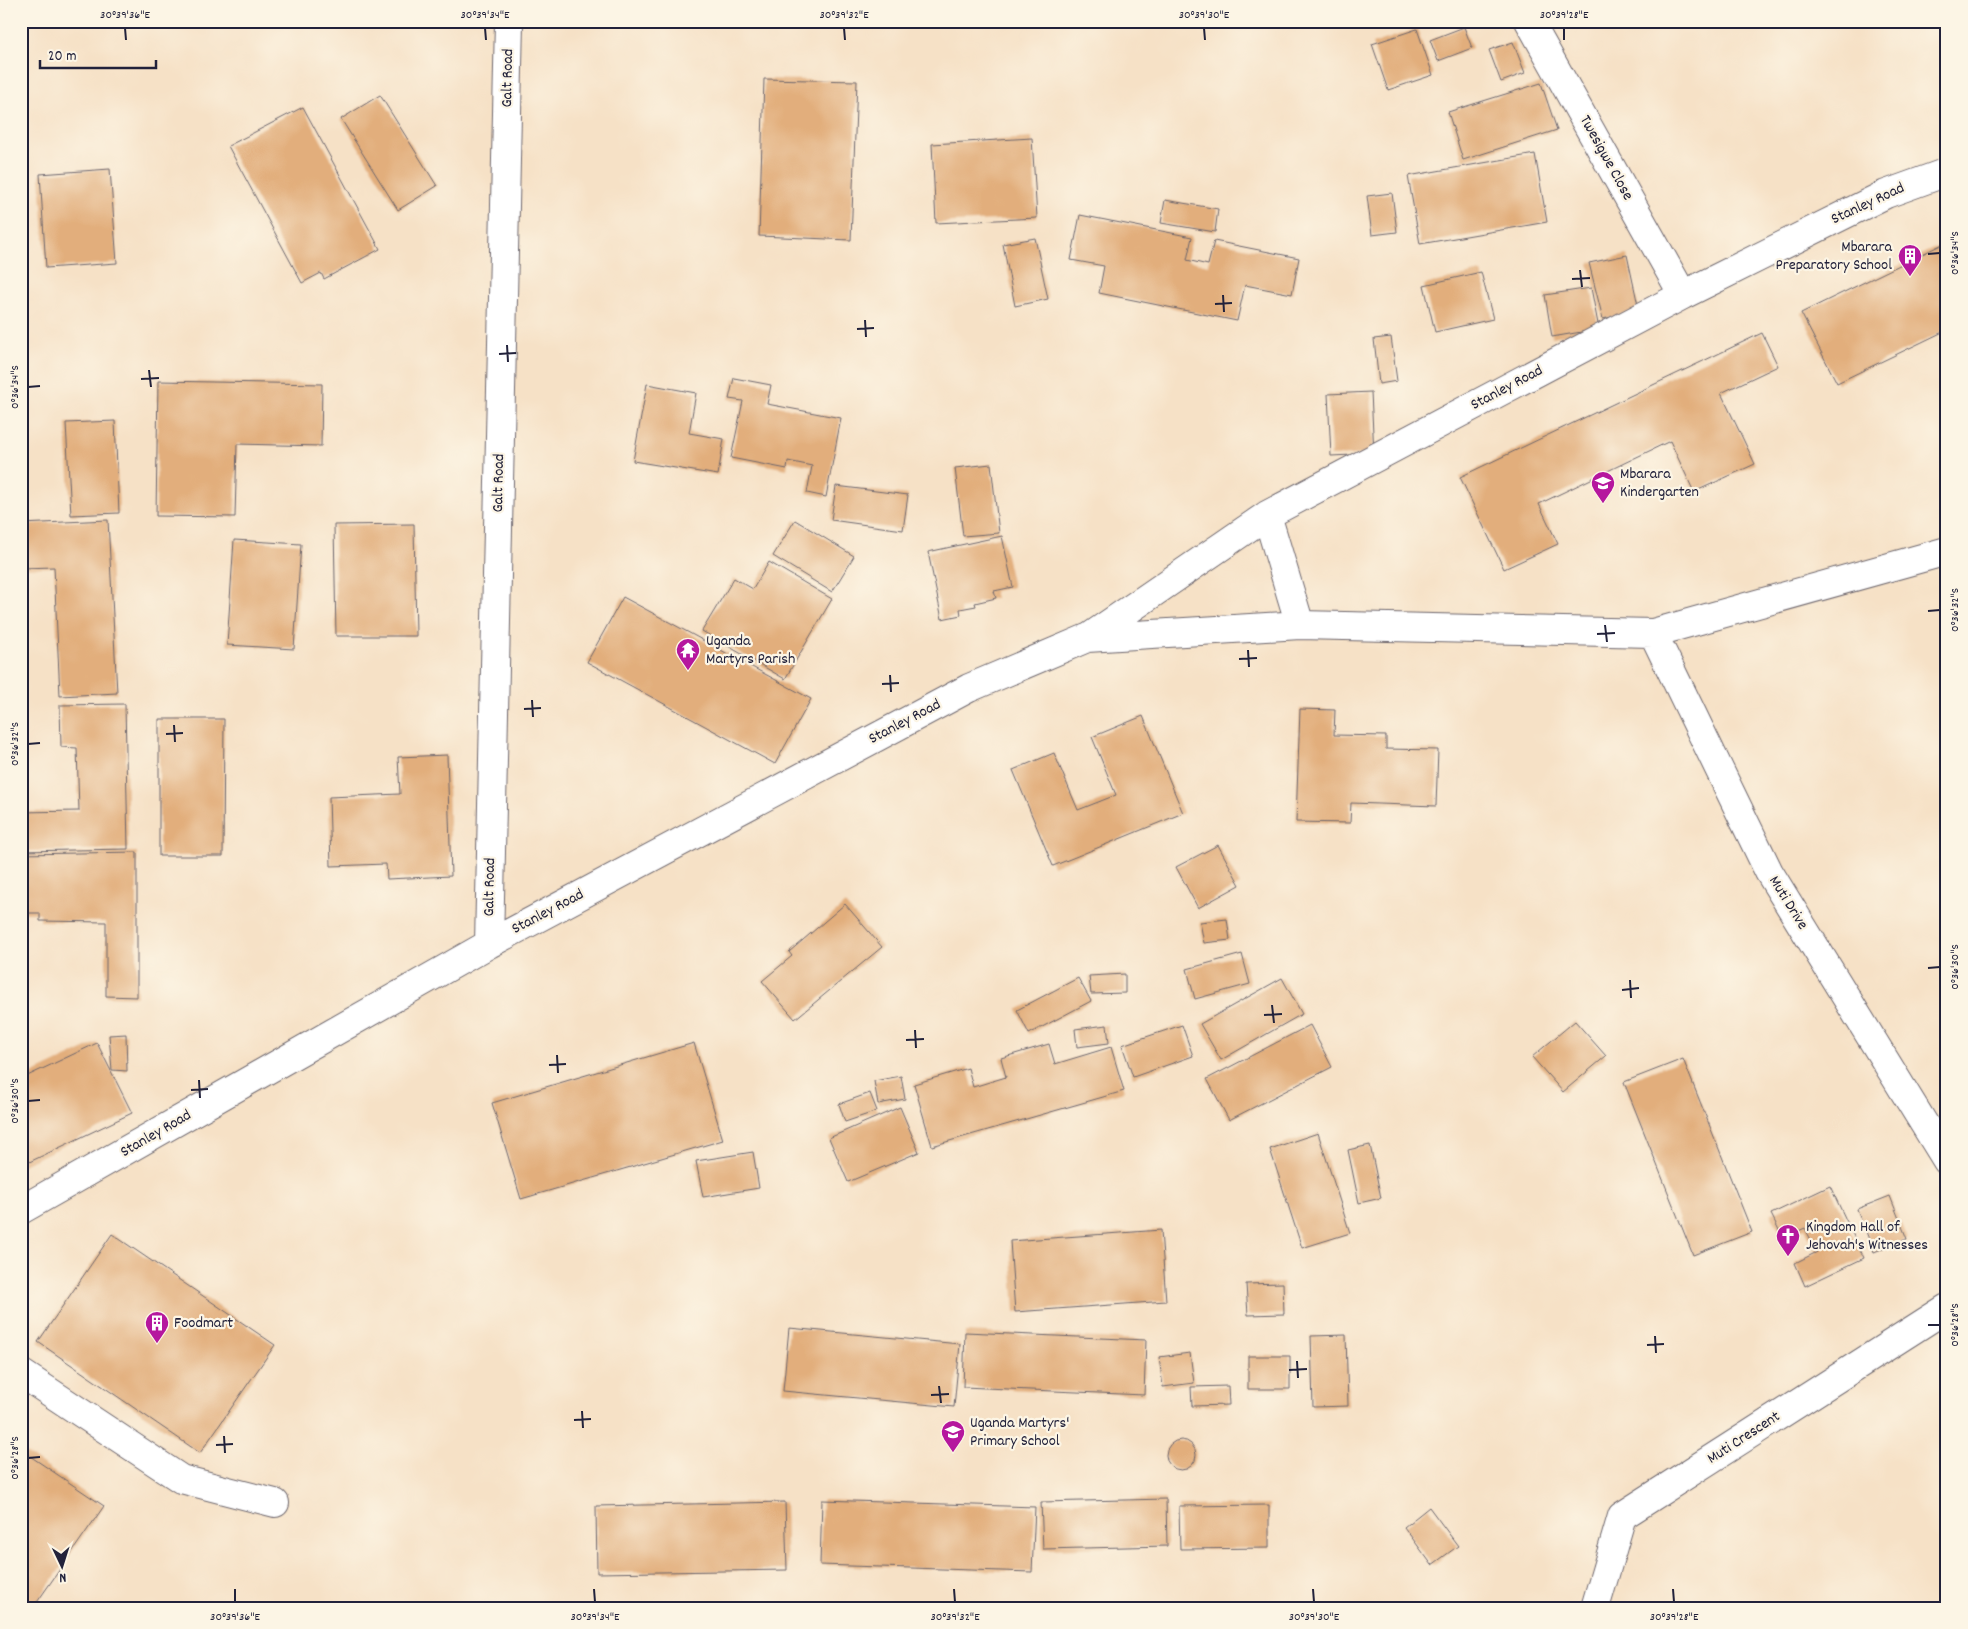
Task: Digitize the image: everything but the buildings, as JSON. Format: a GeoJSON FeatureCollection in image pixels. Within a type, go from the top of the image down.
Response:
{"type":"FeatureCollection","features":[{"type":"Feature","properties":{"kind":"street","name":"Galt Road"},"geometry":{"type":"LineString","coordinates":[[489,944],[509,21]]}},
{"type":"Feature","properties":{"kind":"street","name":"Twesigwe Close"},"geometry":{"type":"LineString","coordinates":[[1529,21],[1683,295]]}},
{"type":"Feature","properties":{"kind":"street","name":"Stanley Road"},"geometry":{"type":"LineString","coordinates":[[21,1210],[489,944],[969,688],[1087,638],[1267,515],[1683,295],[1886,194],[1947,172]]}},
{"type":"Feature","properties":{"kind":"street"},"geometry":{"type":"LineString","coordinates":[[1267,515],[1300,625]]}},
{"type":"Feature","properties":{"kind":"street","name":"Stanley Road"},"geometry":{"type":"LineString","coordinates":[[1087,638],[1300,625],[1653,633],[1947,551]]}},
{"type":"Feature","properties":{"kind":"street","name":"Muti Drive"},"geometry":{"type":"LineString","coordinates":[[1653,633],[1769,872],[1947,1161]]}},
{"type":"Feature","properties":{"kind":"street","name":"Muti Crescent"},"geometry":{"type":"LineString","coordinates":[[1595,1608],[1622,1516],[1947,1308]]}},
{"type":"Feature","properties":{"kind":"street"},"geometry":{"type":"LineString","coordinates":[[21,1373],[181,1479],[275,1503]]}},
{"type":"Feature","properties":{"kind":"place","name":"Mbarara Preparatory School"},"geometry":{"type":"Point","coordinates":[1910,277]}},
{"type":"Feature","properties":{"kind":"place","name":"Mbarara Kindergarten"},"geometry":{"type":"Point","coordinates":[1603,504]}},
{"type":"Feature","properties":{"kind":"place","name":"Uganda Martyrs Parish"},"geometry":{"type":"Point","coordinates":[688,671]}},
{"type":"Feature","properties":{"kind":"place","name":"Kingdom Hall of Jehovah's Witnesses"},"geometry":{"type":"Point","coordinates":[1788,1257]}},
{"type":"Feature","properties":{"kind":"place","name":"Foodmart"},"geometry":{"type":"Point","coordinates":[157,1344]}},
{"type":"Feature","properties":{"kind":"place","name":"Uganda Martyrs' Primary School"},"geometry":{"type":"Point","coordinates":[953,1453]}}]}
